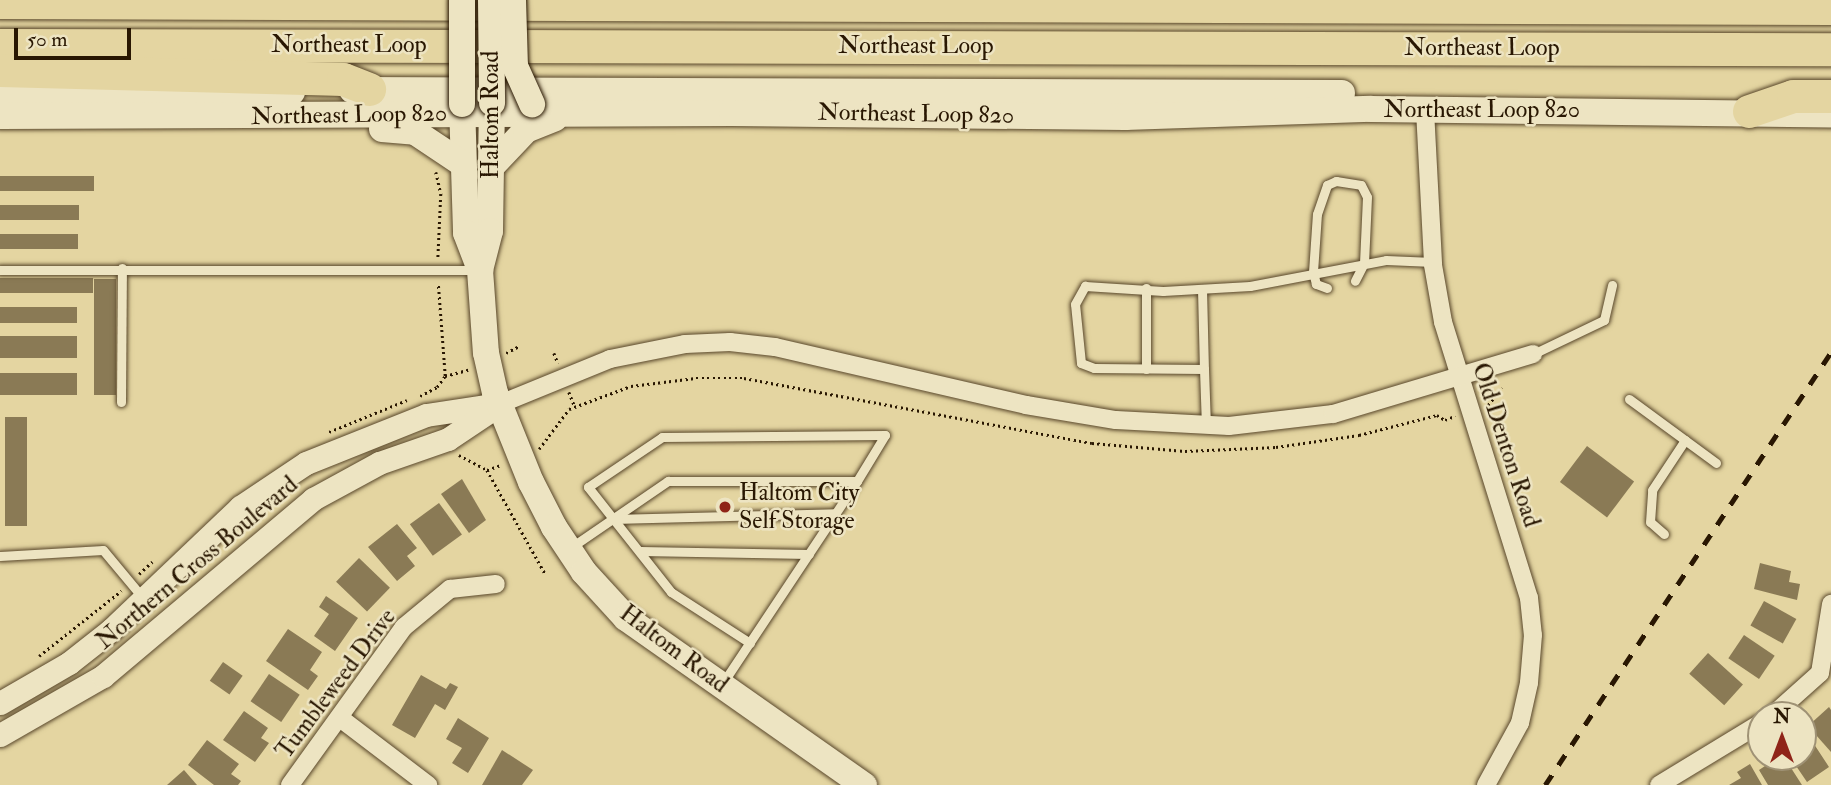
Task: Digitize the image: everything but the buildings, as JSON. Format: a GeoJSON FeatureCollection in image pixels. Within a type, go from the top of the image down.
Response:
{"type":"FeatureCollection","features":[{"type":"Feature","properties":{"kind":"highway"},"geometry":{"type":"LineString","coordinates":[[0,2],[1831,8]]}},
{"type":"Feature","properties":{"kind":"highway","name":"Northeast Loop"},"geometry":{"type":"LineString","coordinates":[[0,45],[1831,49]]}},
{"type":"Feature","properties":{"kind":"highway"},"geometry":{"type":"LineString","coordinates":[[0,71],[343,79],[369,89]]}},
{"type":"Feature","properties":{"kind":"highway"},"geometry":{"type":"LineString","coordinates":[[1749,111],[1793,96],[1831,96]]}},
{"type":"Feature","properties":{"kind":"main road","name":"Haltom Road"},"geometry":{"type":"LineString","coordinates":[[480,270],[490,231],[491,0]]}},
{"type":"Feature","properties":{"kind":"main road"},"geometry":{"type":"LineString","coordinates":[[513,0],[515,66],[532,104],[560,115]]}},
{"type":"Feature","properties":{"kind":"main road","name":"Haltom Road"},"geometry":{"type":"LineString","coordinates":[[449,2],[462,109],[466,233],[480,270],[486,354],[500,404],[531,482],[584,572],[626,618],[864,785]]}},
{"type":"Feature","properties":{"kind":"main road"},"geometry":{"type":"LineString","coordinates":[[0,93],[369,89],[1348,93],[1371,109]]}},
{"type":"Feature","properties":{"kind":"main road","name":"Northeast Loop 820"},"geometry":{"type":"LineString","coordinates":[[0,116],[201,116],[462,109],[560,115],[1125,117],[1371,109],[1749,111],[1831,115]]}},
{"type":"Feature","properties":{"kind":"main road"},"geometry":{"type":"LineString","coordinates":[[491,167],[526,130],[560,115]]}},
{"type":"Feature","properties":{"kind":"main road"},"geometry":{"type":"LineString","coordinates":[[201,116],[215,126],[239,129],[415,132],[463,164]]}},
{"type":"Feature","properties":{"kind":"street","name":"Old Denton Road"},"geometry":{"type":"LineString","coordinates":[[1425,110],[1433,262],[1457,377],[1530,598],[1533,635],[1530,683],[1520,723],[1486,785]]}},
{"type":"Feature","properties":{"kind":"street"},"geometry":{"type":"LineString","coordinates":[[500,404],[610,359],[685,344],[730,342],[775,347],[1026,405],[1116,420],[1206,426],[1271,424],[1333,414],[1533,354]]}},
{"type":"Feature","properties":{"kind":"street","name":"Northern Cross Boulevard"},"geometry":{"type":"LineString","coordinates":[[0,703],[69,663],[144,599],[240,507],[306,463],[426,415],[500,404]]}},
{"type":"Feature","properties":{"kind":"street","name":"Northern Cross Boulevard"},"geometry":{"type":"LineString","coordinates":[[0,735],[103,676],[313,499],[379,463],[448,439],[500,404]]}},
{"type":"Feature","properties":{"kind":"street","name":"Tumbleweed Drive"},"geometry":{"type":"LineString","coordinates":[[290,785],[404,627],[450,589],[496,584]]}},
{"type":"Feature","properties":{"kind":"street"},"geometry":{"type":"LineString","coordinates":[[144,599],[168,622]]}},
{"type":"Feature","properties":{"kind":"street"},"geometry":{"type":"LineString","coordinates":[[1793,701],[1826,677],[1831,604]]}},
{"type":"Feature","properties":{"kind":"street"},"geometry":{"type":"LineString","coordinates":[[340,718],[428,785]]}},
{"type":"Feature","properties":{"kind":"street"},"geometry":{"type":"LineString","coordinates":[[1659,785],[1747,732]]}},
{"type":"Feature","properties":{"kind":"lane"},"geometry":{"type":"LineString","coordinates":[[1327,289],[1316,284],[1313,272],[1322,195],[1327,185],[1336,181],[1361,185],[1367,197],[1364,263],[1355,281]]}},
{"type":"Feature","properties":{"kind":"lane"},"geometry":{"type":"LineString","coordinates":[[1204,369],[1094,368],[1081,363],[1074,304],[1085,286],[1202,289],[1250,286],[1364,263],[1433,262]]}},
{"type":"Feature","properties":{"kind":"lane"},"geometry":{"type":"LineString","coordinates":[[121,402],[122,268]]}},
{"type":"Feature","properties":{"kind":"lane"},"geometry":{"type":"LineString","coordinates":[[0,270],[480,270]]}},
{"type":"Feature","properties":{"kind":"lane"},"geometry":{"type":"LineString","coordinates":[[1533,354],[1604,320],[1612,285]]}},
{"type":"Feature","properties":{"kind":"lane"},"geometry":{"type":"LineString","coordinates":[[1146,289],[1146,369]]}},
{"type":"Feature","properties":{"kind":"lane"},"geometry":{"type":"LineString","coordinates":[[1202,289],[1206,426]]}},
{"type":"Feature","properties":{"kind":"lane"},"geometry":{"type":"LineString","coordinates":[[1629,399],[1716,463]]}},
{"type":"Feature","properties":{"kind":"lane"},"geometry":{"type":"LineString","coordinates":[[721,686],[750,643],[857,481],[885,435],[662,438],[587,487],[671,592],[750,643]]}},
{"type":"Feature","properties":{"kind":"lane"},"geometry":{"type":"LineString","coordinates":[[1664,534],[1650,522],[1652,490],[1685,440]]}},
{"type":"Feature","properties":{"kind":"lane"},"geometry":{"type":"LineString","coordinates":[[569,549],[668,481],[857,481]]}},
{"type":"Feature","properties":{"kind":"lane"},"geometry":{"type":"LineString","coordinates":[[612,519],[836,513]]}},
{"type":"Feature","properties":{"kind":"lane"},"geometry":{"type":"LineString","coordinates":[[0,556],[103,550],[144,599]]}},
{"type":"Feature","properties":{"kind":"lane"},"geometry":{"type":"LineString","coordinates":[[640,551],[809,554]]}},
{"type":"Feature","properties":{"kind":"path"},"geometry":{"type":"LineString","coordinates":[[321,437],[437,387],[445,376],[438,269],[441,194],[431,163]]}},
{"type":"Feature","properties":{"kind":"path"},"geometry":{"type":"LineString","coordinates":[[544,446],[569,409],[631,386],[696,378],[744,378],[1092,443],[1185,451],[1276,447],[1359,435],[1437,415],[1445,420]]}},
{"type":"Feature","properties":{"kind":"path"},"geometry":{"type":"LineString","coordinates":[[1490,404],[1502,388]]}},
{"type":"Feature","properties":{"kind":"path"},"geometry":{"type":"LineString","coordinates":[[460,457],[475,460],[487,470],[545,575]]}},
{"type":"Feature","properties":{"kind":"path"},"geometry":{"type":"LineString","coordinates":[[140,573],[157,558]]}},
{"type":"Feature","properties":{"kind":"path"},"geometry":{"type":"LineString","coordinates":[[33,661],[116,595]]}},
{"type":"Feature","properties":{"kind":"railway"},"geometry":{"type":"LineString","coordinates":[[1545,785],[1831,352]]}},
{"type":"Feature","properties":{"kind":"place","name":"Haltom City Self Storage"},"geometry":{"type":"Point","coordinates":[725,507]}}]}
